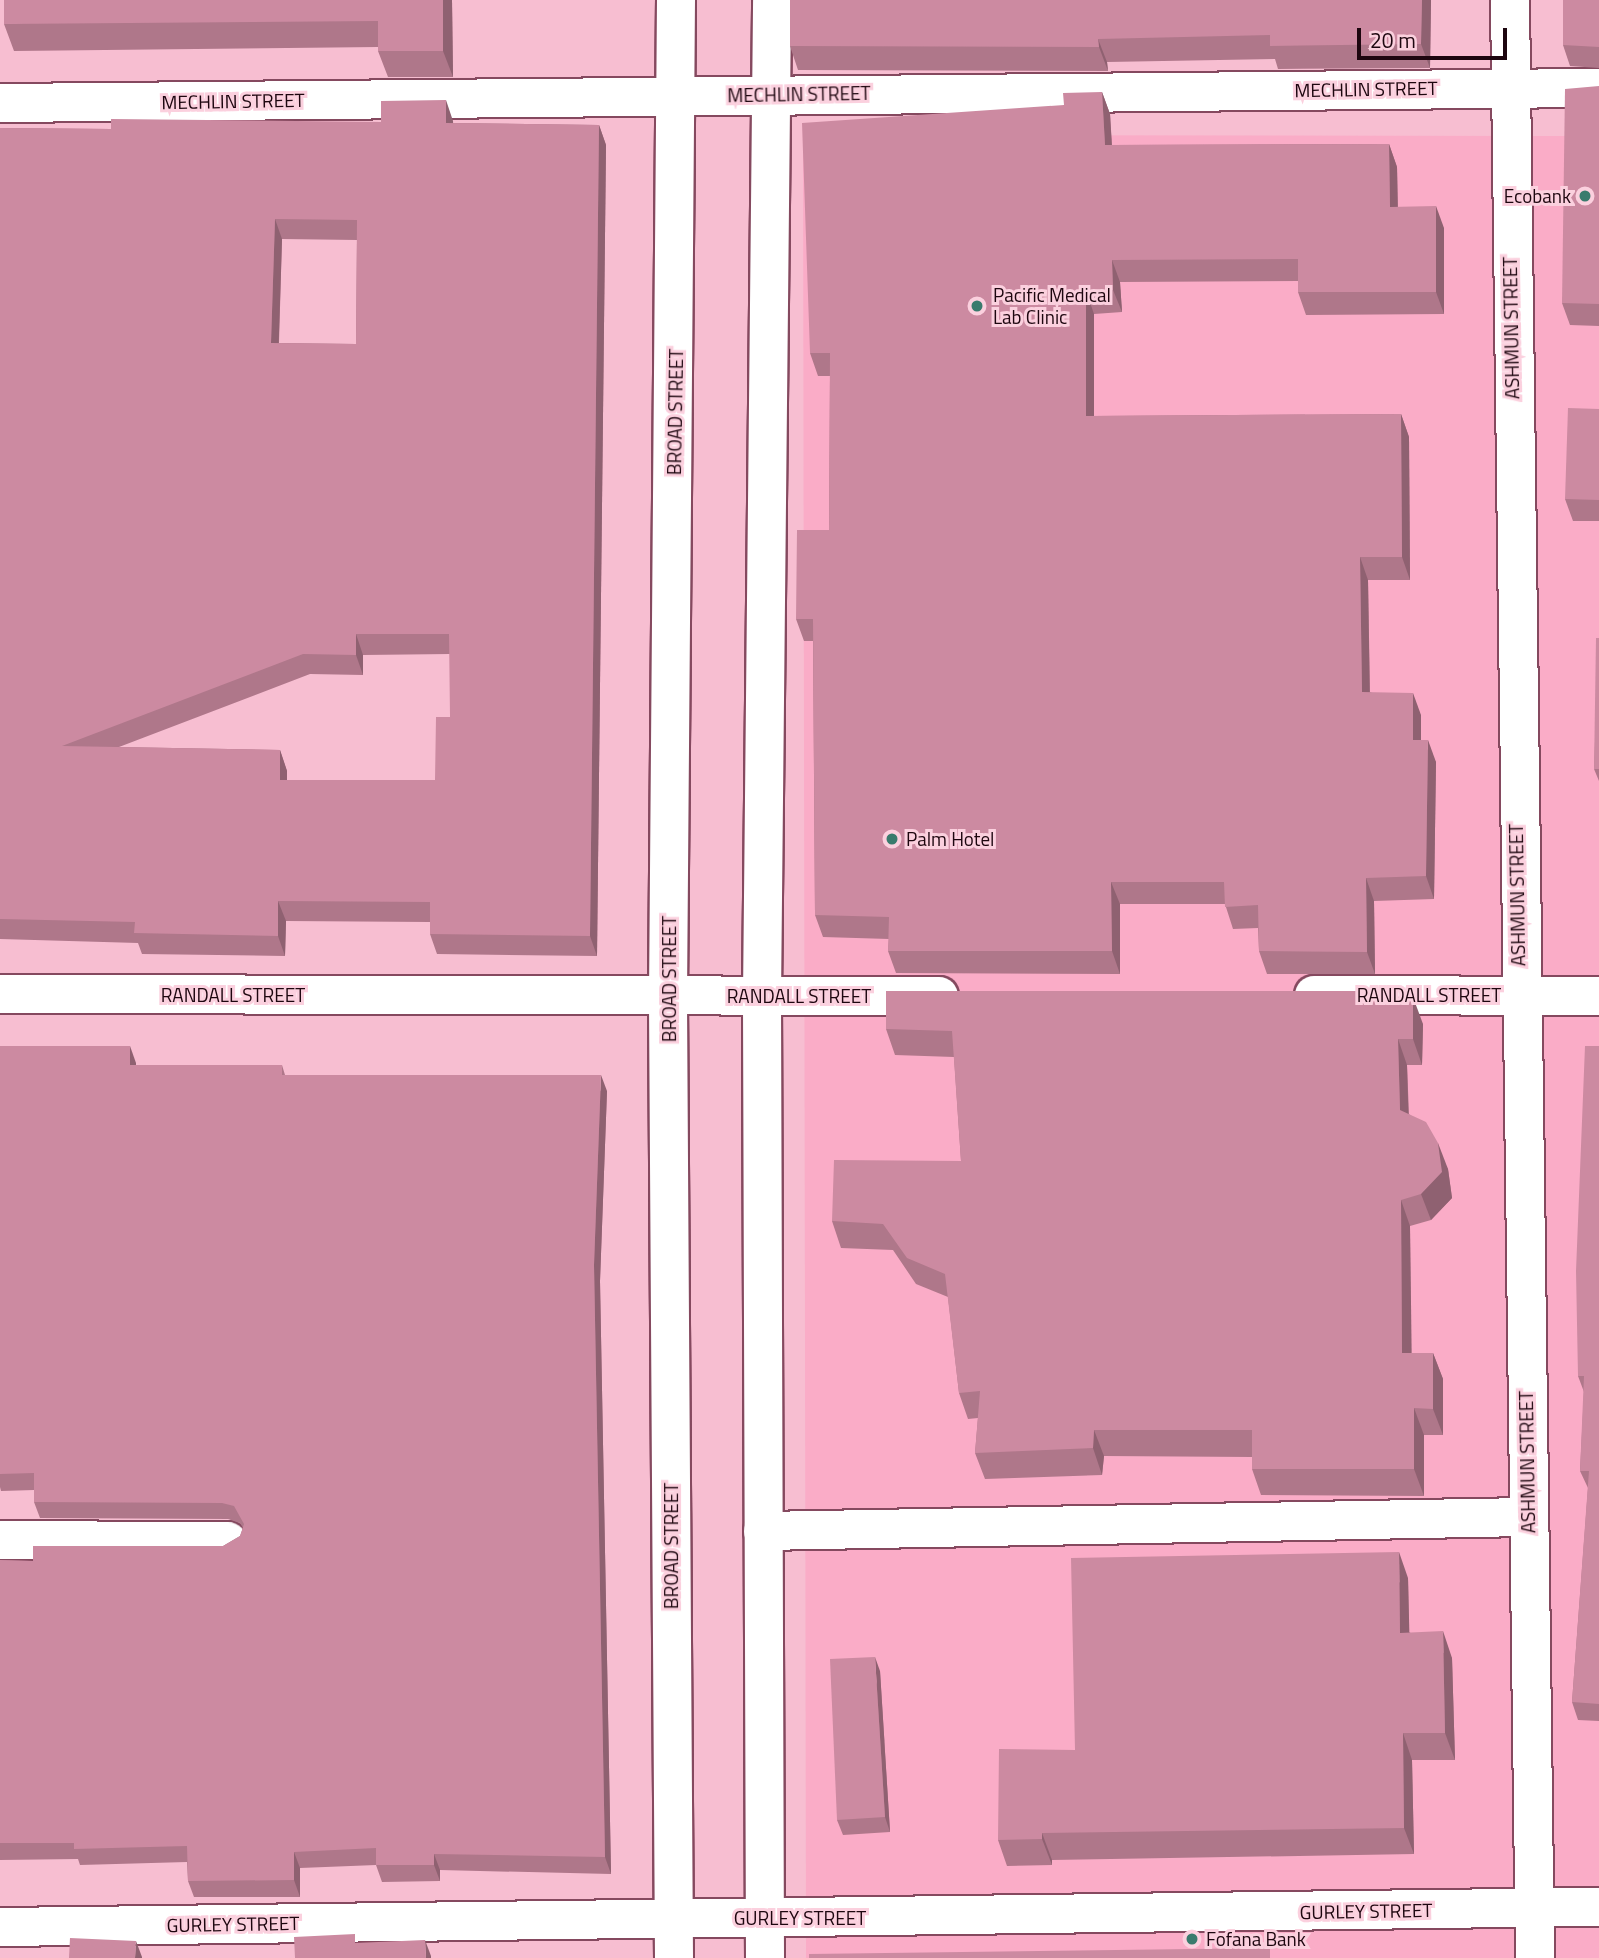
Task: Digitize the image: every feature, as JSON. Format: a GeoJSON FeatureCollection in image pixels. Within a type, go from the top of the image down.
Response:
{"type":"FeatureCollection","features":[{"type":"Feature","properties":{"kind":"street","name":"BROAD STREET"},"geometry":{"type":"LineString","coordinates":[[674,1958],[668,996],[679,96],[676,0]]}},
{"type":"Feature","properties":{"kind":"street"},"geometry":{"type":"LineString","coordinates":[[765,1958],[762,996],[772,0]]}},
{"type":"Feature","properties":{"kind":"street","name":"ASHMUN STREET"},"geometry":{"type":"LineString","coordinates":[[1510,0],[1508,87],[1518,995],[1535,1958]]}},
{"type":"Feature","properties":{"kind":"street","name":"MECHLIN STREET"},"geometry":{"type":"LineString","coordinates":[[0,103],[1599,88]]}},
{"type":"Feature","properties":{"kind":"street","name":"RANDALL STREET"},"geometry":{"type":"LineString","coordinates":[[0,994],[972,996]]}},
{"type":"Feature","properties":{"kind":"street","name":"RANDALL STREET"},"geometry":{"type":"LineString","coordinates":[[1280,995],[1599,996]]}},
{"type":"Feature","properties":{"kind":"street"},"geometry":{"type":"LineString","coordinates":[[763,1531],[1528,1517]]}},
{"type":"Feature","properties":{"kind":"street"},"geometry":{"type":"LineString","coordinates":[[0,1540],[228,1541]]}},
{"type":"Feature","properties":{"kind":"street","name":"GURLEY STREET"},"geometry":{"type":"LineString","coordinates":[[0,1927],[1599,1907]]}},
{"type":"Feature","properties":{"kind":"shaded area"},"geometry":{"type":"Polygon","coordinates":[[[803,135],[1599,136],[1599,1958],[806,1958],[803,135]]]}},
{"type":"Feature","properties":{"kind":"building"},"geometry":{"type":"Polygon","coordinates":[[[4,0],[443,0],[443,51],[378,51],[378,21],[4,24],[4,0]]]}},
{"type":"Feature","properties":{"kind":"building"},"geometry":{"type":"Polygon","coordinates":[[[790,0],[1422,0],[1421,44],[1270,46],[1270,35],[1098,39],[1099,47],[790,46],[790,0]]]}},
{"type":"Feature","properties":{"kind":"building"},"geometry":{"type":"Polygon","coordinates":[[[1563,0],[1599,0],[1599,47],[1563,45],[1563,0]]]}},
{"type":"Feature","properties":{"kind":"building"},"geometry":{"type":"Polygon","coordinates":[[[1599,86],[1599,304],[1562,303],[1565,89],[1599,86]]]}},
{"type":"Feature","properties":{"kind":"building"},"geometry":{"type":"Polygon","coordinates":[[[1102,92],[1105,145],[1389,144],[1390,207],[1436,206],[1436,292],[1298,292],[1298,259],[1112,260],[1113,290],[1086,291],[1086,416],[1401,414],[1402,557],[1360,557],[1362,692],[1413,693],[1413,740],[1428,740],[1426,876],[1366,878],[1367,952],[1259,951],[1258,905],[1225,907],[1224,882],[1111,882],[1112,951],[888,951],[889,917],[815,915],[813,619],[796,619],[797,530],[829,530],[830,353],[810,353],[802,123],[1064,105],[1063,93],[1102,92]]]}},
{"type":"Feature","properties":{"kind":"building"},"geometry":{"type":"Polygon","coordinates":[[[446,100],[446,123],[599,125],[590,936],[430,934],[430,902],[278,901],[278,936],[134,933],[135,922],[0,919],[0,128],[111,129],[111,119],[381,122],[381,101],[446,100]],[[275,219],[271,343],[356,344],[357,220],[275,219]],[[356,634],[356,655],[303,654],[62,746],[280,750],[280,780],[435,780],[436,717],[450,717],[449,634],[356,634]]]}},
{"type":"Feature","properties":{"kind":"building"},"geometry":{"type":"Polygon","coordinates":[[[1568,408],[1599,409],[1599,500],[1565,499],[1568,408]]]}},
{"type":"Feature","properties":{"kind":"building"},"geometry":{"type":"Polygon","coordinates":[[[1596,638],[1599,638],[1599,769],[1594,769],[1596,638]]]}},
{"type":"Feature","properties":{"kind":"building"},"geometry":{"type":"Polygon","coordinates":[[[886,991],[1366,991],[1367,996],[1413,997],[1413,1039],[1398,1039],[1400,1110],[1426,1122],[1438,1143],[1442,1172],[1421,1194],[1401,1200],[1402,1353],[1433,1353],[1433,1409],[1414,1408],[1414,1469],[1252,1469],[1252,1430],[1094,1430],[1093,1448],[975,1453],[980,1391],[959,1393],[945,1274],[907,1258],[883,1224],[832,1221],[834,1160],[961,1161],[952,1031],[886,1029],[886,991]]]}},
{"type":"Feature","properties":{"kind":"building"},"geometry":{"type":"Polygon","coordinates":[[[0,1046],[130,1046],[130,1065],[282,1065],[282,1075],[601,1075],[594,1265],[605,1857],[434,1854],[434,1865],[376,1865],[376,1848],[294,1852],[294,1880],[188,1881],[187,1846],[74,1849],[74,1843],[0,1843],[0,1560],[33,1561],[33,1546],[223,1546],[240,1536],[244,1524],[234,1506],[222,1503],[34,1502],[34,1473],[0,1474],[0,1046]]]}},
{"type":"Feature","properties":{"kind":"building"},"geometry":{"type":"Polygon","coordinates":[[[1585,1046],[1599,1046],[1599,1704],[1572,1702],[1589,1471],[1580,1471],[1584,1376],[1578,1376],[1576,1271],[1585,1046]]]}},
{"type":"Feature","properties":{"kind":"building"},"geometry":{"type":"Polygon","coordinates":[[[1399,1552],[1400,1633],[1443,1631],[1445,1733],[1403,1733],[1404,1828],[1042,1833],[1042,1839],[998,1840],[999,1749],[1075,1750],[1071,1558],[1399,1552]]]}},
{"type":"Feature","properties":{"kind":"building"},"geometry":{"type":"Polygon","coordinates":[[[875,1657],[885,1817],[837,1820],[830,1659],[875,1657]]]}},
{"type":"Feature","properties":{"kind":"building"},"geometry":{"type":"Polygon","coordinates":[[[355,1934],[355,1943],[425,1940],[426,1958],[295,1958],[294,1937],[355,1934]]]}},
{"type":"Feature","properties":{"kind":"building"},"geometry":{"type":"Polygon","coordinates":[[[70,1938],[136,1941],[135,1958],[69,1958],[70,1938]]]}},
{"type":"Feature","properties":{"kind":"building"},"geometry":{"type":"Polygon","coordinates":[[[1270,1948],[1270,1958],[809,1958],[809,1954],[1270,1948]]]}},
{"type":"Feature","properties":{"kind":"place","name":"Ecobank"},"geometry":{"type":"Point","coordinates":[1585,196]}},
{"type":"Feature","properties":{"kind":"place","name":"Pacific Medical Lab Clinic"},"geometry":{"type":"Point","coordinates":[977,306]}},
{"type":"Feature","properties":{"kind":"place","name":"Palm Hotel"},"geometry":{"type":"Point","coordinates":[892,839]}},
{"type":"Feature","properties":{"kind":"place","name":"Fofana Bank"},"geometry":{"type":"Point","coordinates":[1192,1939]}}]}
